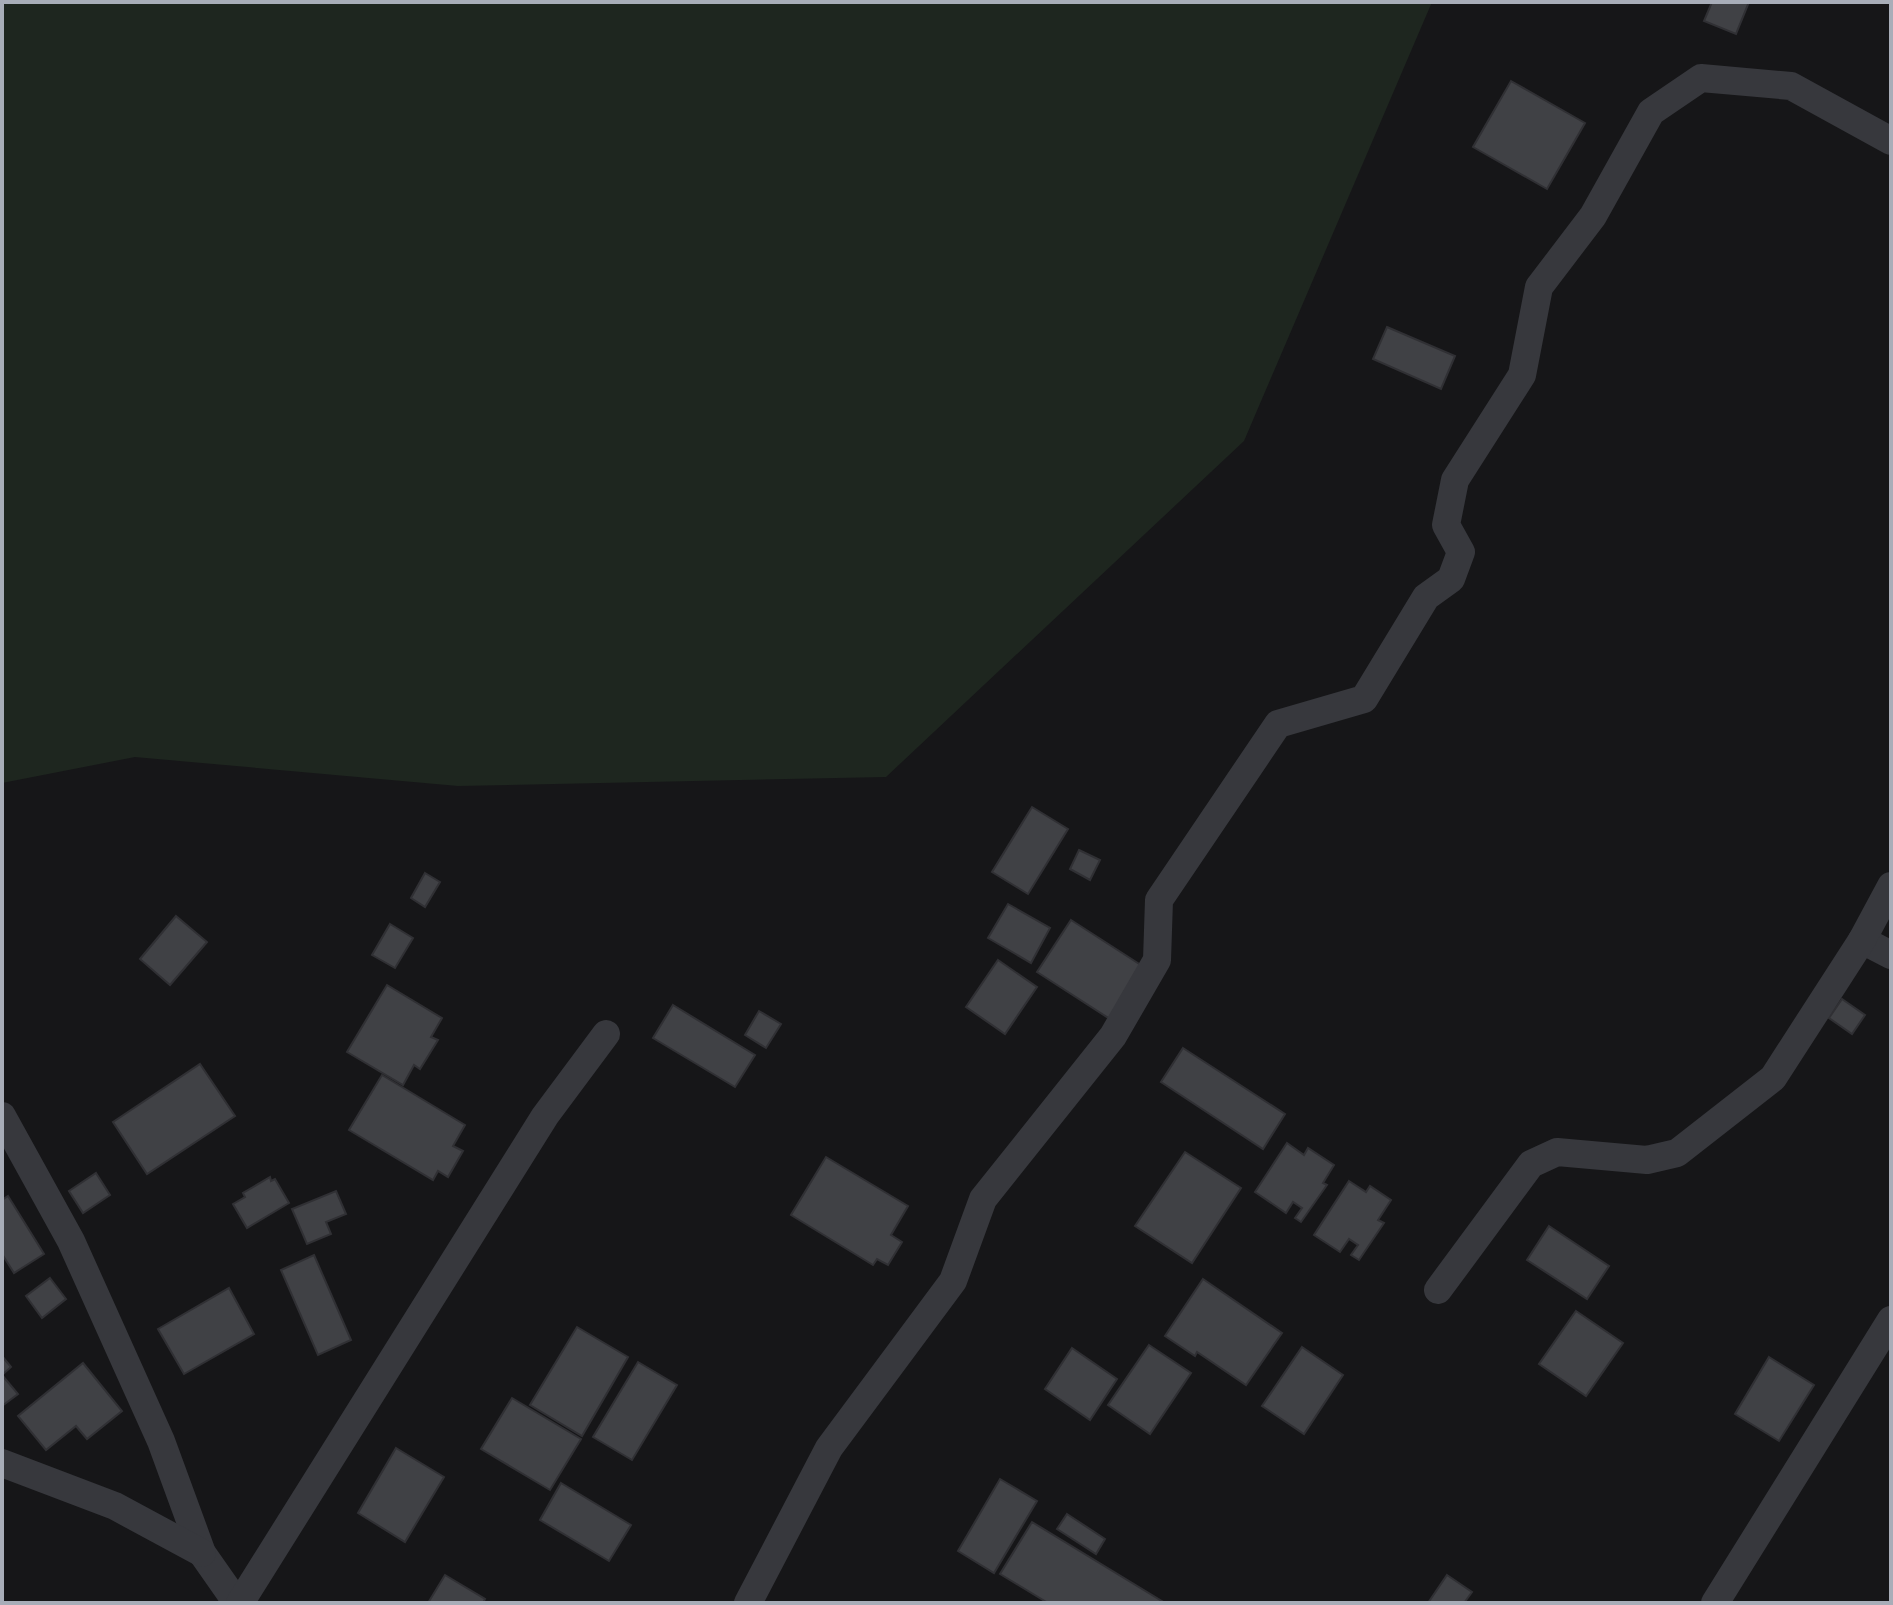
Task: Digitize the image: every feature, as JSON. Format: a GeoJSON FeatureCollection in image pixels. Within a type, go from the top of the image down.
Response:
{"type":"FeatureCollection","features":[{"type":"Feature","properties":{"kind":"street"},"geometry":{"type":"LineString","coordinates":[[748,1603],[829,1448],[953,1281],[983,1199],[1113,1036],[1157,960],[1159,900],[1278,724],[1364,699],[1426,597],[1451,579],[1461,552],[1446,525],[1455,480],[1522,375],[1539,287],[1593,216],[1651,112],[1701,78],[1791,86],[1891,141]]}},
{"type":"Feature","properties":{"kind":"street"},"geometry":{"type":"LineString","coordinates":[[1438,1290],[1531,1164],[1557,1152],[1647,1160],[1677,1153],[1773,1078],[1862,940],[1891,886]]}},
{"type":"Feature","properties":{"kind":"street"},"geometry":{"type":"LineString","coordinates":[[1862,940],[1891,955]]}},
{"type":"Feature","properties":{"kind":"street"},"geometry":{"type":"LineString","coordinates":[[2,1116],[71,1241],[161,1441],[202,1553],[238,1603],[545,1116],[606,1034]]}},
{"type":"Feature","properties":{"kind":"street"},"geometry":{"type":"LineString","coordinates":[[1715,1603],[1891,1320]]}},
{"type":"Feature","properties":{"kind":"street"},"geometry":{"type":"LineString","coordinates":[[2,1463],[115,1506],[202,1553]]}},
{"type":"Feature","properties":{"kind":"shaded area"},"geometry":{"type":"Polygon","coordinates":[[[2,2],[1432,2],[1244,441],[886,777],[458,786],[135,757],[2,783],[2,2]]]}},
{"type":"Feature","properties":{"kind":"building"},"geometry":{"type":"Polygon","coordinates":[[[1712,2],[1749,2],[1736,34],[1704,21],[1712,2]]]}},
{"type":"Feature","properties":{"kind":"building"},"geometry":{"type":"Polygon","coordinates":[[[1511,81],[1585,123],[1547,189],[1473,147],[1511,81]]]}},
{"type":"Feature","properties":{"kind":"building"},"geometry":{"type":"Polygon","coordinates":[[[1387,327],[1455,356],[1441,389],[1373,359],[1387,327]]]}},
{"type":"Feature","properties":{"kind":"building"},"geometry":{"type":"Polygon","coordinates":[[[1032,807],[1068,829],[1028,894],[992,872],[1032,807]]]}},
{"type":"Feature","properties":{"kind":"building"},"geometry":{"type":"Polygon","coordinates":[[[1079,850],[1100,860],[1090,880],[1070,869],[1079,850]]]}},
{"type":"Feature","properties":{"kind":"building"},"geometry":{"type":"Polygon","coordinates":[[[425,873],[440,882],[425,907],[411,898],[425,873]]]}},
{"type":"Feature","properties":{"kind":"building"},"geometry":{"type":"Polygon","coordinates":[[[1008,904],[1050,928],[1031,963],[988,938],[1008,904]]]}},
{"type":"Feature","properties":{"kind":"building"},"geometry":{"type":"Polygon","coordinates":[[[176,916],[207,942],[170,985],[140,959],[176,916]]]}},
{"type":"Feature","properties":{"kind":"building"},"geometry":{"type":"Polygon","coordinates":[[[1071,920],[1147,969],[1113,1021],[1037,972],[1071,920]]]}},
{"type":"Feature","properties":{"kind":"building"},"geometry":{"type":"Polygon","coordinates":[[[390,924],[413,938],[395,968],[372,955],[390,924]]]}},
{"type":"Feature","properties":{"kind":"building"},"geometry":{"type":"Polygon","coordinates":[[[998,960],[1037,987],[1005,1034],[966,1007],[998,960]]]}},
{"type":"Feature","properties":{"kind":"building"},"geometry":{"type":"Polygon","coordinates":[[[387,985],[442,1018],[431,1037],[438,1040],[420,1069],[414,1065],[403,1085],[347,1052],[387,985]]]}},
{"type":"Feature","properties":{"kind":"building"},"geometry":{"type":"Polygon","coordinates":[[[1842,999],[1865,1015],[1852,1034],[1829,1018],[1842,999]]]}},
{"type":"Feature","properties":{"kind":"building"},"geometry":{"type":"Polygon","coordinates":[[[673,1005],[755,1055],[735,1087],[653,1038],[673,1005]]]}},
{"type":"Feature","properties":{"kind":"building"},"geometry":{"type":"Polygon","coordinates":[[[759,1011],[781,1024],[766,1048],[745,1035],[759,1011]]]}},
{"type":"Feature","properties":{"kind":"building"},"geometry":{"type":"Polygon","coordinates":[[[1183,1048],[1285,1114],[1263,1149],[1161,1082],[1183,1048]]]}},
{"type":"Feature","properties":{"kind":"building"},"geometry":{"type":"Polygon","coordinates":[[[200,1064],[235,1116],[147,1174],[113,1122],[200,1064]]]}},
{"type":"Feature","properties":{"kind":"building"},"geometry":{"type":"Polygon","coordinates":[[[382,1075],[465,1125],[453,1146],[463,1151],[448,1177],[438,1171],[433,1180],[349,1130],[382,1075]]]}},
{"type":"Feature","properties":{"kind":"building"},"geometry":{"type":"Polygon","coordinates":[[[1287,1143],[1304,1155],[1308,1148],[1334,1165],[1323,1183],[1327,1185],[1301,1222],[1295,1218],[1302,1208],[1293,1202],[1286,1213],[1255,1192],[1287,1143]]]}},
{"type":"Feature","properties":{"kind":"building"},"geometry":{"type":"Polygon","coordinates":[[[1185,1152],[1241,1188],[1192,1263],[1135,1226],[1185,1152]]]}},
{"type":"Feature","properties":{"kind":"building"},"geometry":{"type":"Polygon","coordinates":[[[826,1157],[908,1206],[891,1235],[902,1242],[888,1265],[877,1259],[873,1265],[791,1215],[826,1157]]]}},
{"type":"Feature","properties":{"kind":"building"},"geometry":{"type":"Polygon","coordinates":[[[96,1173],[110,1195],[83,1213],[69,1191],[96,1173]]]}},
{"type":"Feature","properties":{"kind":"building"},"geometry":{"type":"Polygon","coordinates":[[[270,1177],[271,1181],[275,1179],[289,1203],[247,1228],[233,1204],[245,1197],[243,1193],[270,1177]]]}},
{"type":"Feature","properties":{"kind":"building"},"geometry":{"type":"Polygon","coordinates":[[[1349,1181],[1366,1192],[1370,1186],[1391,1200],[1378,1220],[1384,1223],[1359,1260],[1351,1255],[1358,1245],[1349,1239],[1340,1252],[1314,1235],[1349,1181]]]}},
{"type":"Feature","properties":{"kind":"building"},"geometry":{"type":"Polygon","coordinates":[[[336,1191],[346,1214],[326,1222],[331,1234],[307,1244],[292,1209],[336,1191]]]}},
{"type":"Feature","properties":{"kind":"building"},"geometry":{"type":"Polygon","coordinates":[[[8,1196],[44,1254],[14,1273],[2,1254],[2,1200],[8,1196]]]}},
{"type":"Feature","properties":{"kind":"building"},"geometry":{"type":"Polygon","coordinates":[[[1549,1226],[1609,1266],[1587,1299],[1527,1260],[1549,1226]]]}},
{"type":"Feature","properties":{"kind":"building"},"geometry":{"type":"Polygon","coordinates":[[[314,1255],[351,1340],[318,1355],[281,1270],[314,1255]]]}},
{"type":"Feature","properties":{"kind":"building"},"geometry":{"type":"Polygon","coordinates":[[[50,1278],[66,1299],[42,1318],[26,1296],[50,1278]]]}},
{"type":"Feature","properties":{"kind":"building"},"geometry":{"type":"Polygon","coordinates":[[[1203,1279],[1282,1333],[1246,1385],[1197,1352],[1195,1356],[1165,1336],[1203,1279]]]}},
{"type":"Feature","properties":{"kind":"building"},"geometry":{"type":"Polygon","coordinates":[[[229,1288],[254,1334],[184,1374],[158,1329],[229,1288]]]}},
{"type":"Feature","properties":{"kind":"building"},"geometry":{"type":"Polygon","coordinates":[[[1576,1311],[1623,1343],[1586,1396],[1539,1364],[1576,1311]]]}},
{"type":"Feature","properties":{"kind":"building"},"geometry":{"type":"Polygon","coordinates":[[[577,1327],[628,1357],[582,1436],[530,1405],[577,1327]]]}},
{"type":"Feature","properties":{"kind":"building"},"geometry":{"type":"Polygon","coordinates":[[[1149,1345],[1191,1373],[1150,1434],[1108,1405],[1149,1345]]]}},
{"type":"Feature","properties":{"kind":"building"},"geometry":{"type":"Polygon","coordinates":[[[1302,1347],[1343,1375],[1304,1434],[1262,1406],[1302,1347]]]}},
{"type":"Feature","properties":{"kind":"building"},"geometry":{"type":"Polygon","coordinates":[[[1072,1348],[1117,1379],[1090,1420],[1045,1389],[1072,1348]]]}},
{"type":"Feature","properties":{"kind":"building"},"geometry":{"type":"Polygon","coordinates":[[[2,1356],[11,1367],[2,1375],[2,1356]]]}},
{"type":"Feature","properties":{"kind":"building"},"geometry":{"type":"Polygon","coordinates":[[[1769,1357],[1814,1385],[1779,1441],[1735,1414],[1769,1357]]]}},
{"type":"Feature","properties":{"kind":"building"},"geometry":{"type":"Polygon","coordinates":[[[638,1362],[677,1385],[632,1460],[593,1437],[638,1362]]]}},
{"type":"Feature","properties":{"kind":"building"},"geometry":{"type":"Polygon","coordinates":[[[83,1363],[122,1411],[87,1439],[76,1426],[46,1450],[18,1416],[83,1363]]]}},
{"type":"Feature","properties":{"kind":"building"},"geometry":{"type":"Polygon","coordinates":[[[2,1375],[18,1394],[2,1406],[2,1375]]]}},
{"type":"Feature","properties":{"kind":"building"},"geometry":{"type":"Polygon","coordinates":[[[512,1398],[581,1439],[550,1490],[481,1449],[512,1398]]]}},
{"type":"Feature","properties":{"kind":"building"},"geometry":{"type":"Polygon","coordinates":[[[396,1448],[444,1477],[405,1542],[358,1513],[396,1448]]]}},
{"type":"Feature","properties":{"kind":"building"},"geometry":{"type":"Polygon","coordinates":[[[1000,1479],[1037,1501],[994,1573],[958,1551],[1000,1479]]]}},
{"type":"Feature","properties":{"kind":"building"},"geometry":{"type":"Polygon","coordinates":[[[561,1483],[631,1525],[609,1561],[540,1520],[561,1483]]]}},
{"type":"Feature","properties":{"kind":"building"},"geometry":{"type":"Polygon","coordinates":[[[1067,1514],[1105,1539],[1096,1554],[1057,1529],[1067,1514]]]}},
{"type":"Feature","properties":{"kind":"building"},"geometry":{"type":"Polygon","coordinates":[[[1032,1522],[1165,1603],[1048,1603],[1000,1574],[1032,1522]]]}},
{"type":"Feature","properties":{"kind":"building"},"geometry":{"type":"Polygon","coordinates":[[[445,1575],[485,1599],[483,1603],[428,1603],[445,1575]]]}},
{"type":"Feature","properties":{"kind":"building"},"geometry":{"type":"Polygon","coordinates":[[[1447,1575],[1472,1592],[1464,1603],[1428,1603],[1447,1575]]]}}]}
